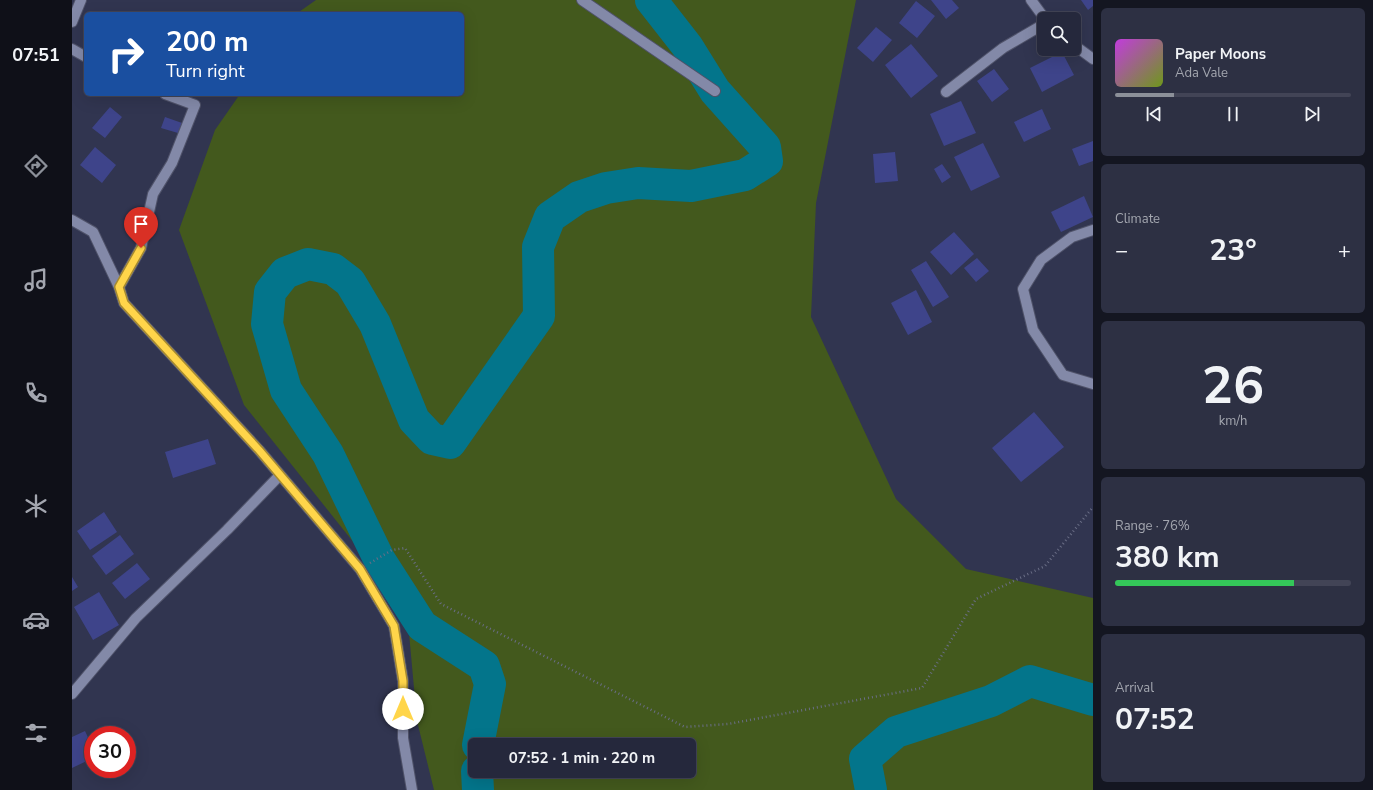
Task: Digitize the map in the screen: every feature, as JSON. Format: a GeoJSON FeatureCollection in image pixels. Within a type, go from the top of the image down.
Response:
{"type":"FeatureCollection","features":[{"type":"Feature","properties":{"kind":"street"},"geometry":{"type":"LineString","coordinates":[[72,22],[80,0]]}},
{"type":"Feature","properties":{"kind":"street"},"geometry":{"type":"LineString","coordinates":[[582,0],[715,91]]}},
{"type":"Feature","properties":{"kind":"street"},"geometry":{"type":"LineString","coordinates":[[1031,0],[1040,12]]}},
{"type":"Feature","properties":{"kind":"street"},"geometry":{"type":"LineString","coordinates":[[946,92],[1003,48],[1037,28]]}},
{"type":"Feature","properties":{"kind":"street"},"geometry":{"type":"LineString","coordinates":[[72,49],[84,55]]}},
{"type":"Feature","properties":{"kind":"street"},"geometry":{"type":"LineString","coordinates":[[1081,50],[1093,59]]}},
{"type":"Feature","properties":{"kind":"street"},"geometry":{"type":"LineString","coordinates":[[119,287],[141,248],[153,194],[172,163],[194,104],[171,96]]}},
{"type":"Feature","properties":{"kind":"street"},"geometry":{"type":"LineString","coordinates":[[72,220],[93,232],[119,287],[124,303],[259,450],[360,569],[394,626],[403,681],[403,738],[412,790]]}},
{"type":"Feature","properties":{"kind":"street"},"geometry":{"type":"LineString","coordinates":[[1093,230],[1072,237],[1041,260],[1023,289],[1033,330],[1063,375],[1093,384]]}},
{"type":"Feature","properties":{"kind":"street"},"geometry":{"type":"LineString","coordinates":[[72,694],[136,618],[227,530],[280,475]]}},
{"type":"Feature","properties":{"kind":"path"},"geometry":{"type":"LineString","coordinates":[[365,566],[392,550],[405,548],[441,604],[685,727],[728,724],[922,688],[976,599],[1045,566],[1093,507]]}},
{"type":"Feature","properties":{"kind":"green space"},"geometry":{"type":"Polygon","coordinates":[[[316,0],[856,0],[816,203],[811,317],[896,499],[966,569],[1093,598],[1093,790],[434,790],[417,721],[409,633],[354,543],[244,405],[179,230],[215,130],[239,96],[464,96],[464,12],[299,12],[316,0]]]}},
{"type":"Feature","properties":{"kind":"building"},"geometry":{"type":"Polygon","coordinates":[[[931,0],[952,0],[959,8],[946,19],[931,0]]]}},
{"type":"Feature","properties":{"kind":"building"},"geometry":{"type":"Polygon","coordinates":[[[1081,0],[1093,0],[1093,6],[1088,10],[1081,0]]]}},
{"type":"Feature","properties":{"kind":"building"},"geometry":{"type":"Polygon","coordinates":[[[916,1],[935,16],[917,38],[899,23],[916,1]]]}},
{"type":"Feature","properties":{"kind":"building"},"geometry":{"type":"Polygon","coordinates":[[[876,27],[892,40],[873,62],[857,48],[876,27]]]}},
{"type":"Feature","properties":{"kind":"building"},"geometry":{"type":"Polygon","coordinates":[[[911,44],[938,76],[911,98],[885,65],[911,44]]]}},
{"type":"Feature","properties":{"kind":"building"},"geometry":{"type":"Polygon","coordinates":[[[1054,56],[1064,56],[1074,75],[1042,92],[1030,68],[1054,56]]]}},
{"type":"Feature","properties":{"kind":"building"},"geometry":{"type":"Polygon","coordinates":[[[994,69],[1009,89],[992,102],[977,81],[994,69]]]}},
{"type":"Feature","properties":{"kind":"building"},"geometry":{"type":"Polygon","coordinates":[[[961,101],[976,133],[944,146],[930,114],[961,101]]]}},
{"type":"Feature","properties":{"kind":"building"},"geometry":{"type":"Polygon","coordinates":[[[110,107],[122,117],[105,138],[92,128],[110,107]]]}},
{"type":"Feature","properties":{"kind":"building"},"geometry":{"type":"Polygon","coordinates":[[[1042,109],[1051,129],[1024,142],[1014,122],[1042,109]]]}},
{"type":"Feature","properties":{"kind":"building"},"geometry":{"type":"Polygon","coordinates":[[[165,117],[182,123],[178,133],[161,128],[165,117]]]}},
{"type":"Feature","properties":{"kind":"building"},"geometry":{"type":"Polygon","coordinates":[[[1093,141],[1093,161],[1079,166],[1072,149],[1093,141]]]}},
{"type":"Feature","properties":{"kind":"building"},"geometry":{"type":"Polygon","coordinates":[[[983,143],[1000,177],[971,191],[954,157],[983,143]]]}},
{"type":"Feature","properties":{"kind":"building"},"geometry":{"type":"Polygon","coordinates":[[[95,147],[116,165],[102,183],[80,165],[95,147]]]}},
{"type":"Feature","properties":{"kind":"building"},"geometry":{"type":"Polygon","coordinates":[[[895,152],[898,181],[875,183],[873,154],[895,152]]]}},
{"type":"Feature","properties":{"kind":"building"},"geometry":{"type":"Polygon","coordinates":[[[942,164],[951,177],[942,183],[934,169],[942,164]]]}},
{"type":"Feature","properties":{"kind":"building"},"geometry":{"type":"Polygon","coordinates":[[[1084,196],[1093,217],[1061,232],[1051,212],[1084,196]]]}},
{"type":"Feature","properties":{"kind":"building"},"geometry":{"type":"Polygon","coordinates":[[[954,232],[974,254],[951,275],[930,252],[954,232]]]}},
{"type":"Feature","properties":{"kind":"building"},"geometry":{"type":"Polygon","coordinates":[[[977,258],[989,271],[976,282],[964,268],[977,258]]]}},
{"type":"Feature","properties":{"kind":"building"},"geometry":{"type":"Polygon","coordinates":[[[926,261],[949,297],[933,307],[911,270],[926,261]]]}},
{"type":"Feature","properties":{"kind":"building"},"geometry":{"type":"Polygon","coordinates":[[[916,290],[932,322],[908,335],[891,303],[916,290]]]}},
{"type":"Feature","properties":{"kind":"building"},"geometry":{"type":"Polygon","coordinates":[[[1034,412],[1064,447],[1021,482],[992,448],[1034,412]]]}},
{"type":"Feature","properties":{"kind":"building"},"geometry":{"type":"Polygon","coordinates":[[[208,439],[216,464],[173,478],[165,452],[208,439]]]}},
{"type":"Feature","properties":{"kind":"building"},"geometry":{"type":"Polygon","coordinates":[[[104,512],[117,532],[90,550],[77,531],[104,512]]]}},
{"type":"Feature","properties":{"kind":"building"},"geometry":{"type":"Polygon","coordinates":[[[120,535],[134,554],[106,575],[92,556],[120,535]]]}},
{"type":"Feature","properties":{"kind":"building"},"geometry":{"type":"Polygon","coordinates":[[[137,563],[150,579],[125,599],[112,583],[137,563]]]}},
{"type":"Feature","properties":{"kind":"building"},"geometry":{"type":"Polygon","coordinates":[[[72,577],[78,587],[72,591],[72,577]]]}},
{"type":"Feature","properties":{"kind":"building"},"geometry":{"type":"Polygon","coordinates":[[[99,592],[119,625],[93,640],[74,607],[99,592]]]}},
{"type":"Feature","properties":{"kind":"building"},"geometry":{"type":"Polygon","coordinates":[[[84,731],[84,762],[72,768],[72,737],[84,731]]]}},
{"type":"Feature","properties":{"kind":"waterway"},"geometry":{"type":"LineString","coordinates":[[479,738],[490,684],[484,666],[422,626],[379,559],[328,454],[286,390],[267,324],[270,292],[285,273],[308,264],[333,269],[350,282],[375,324],[414,420],[432,439],[450,443],[539,316],[538,247],[550,217],[579,197],[606,188],[638,183],[691,186],[745,175],[767,161],[765,147],[715,91],[687,46],[651,0]]}},
{"type":"Feature","properties":{"kind":"waterway"},"geometry":{"type":"LineString","coordinates":[[871,790],[865,759],[896,732],[991,701],[1030,681],[1093,700]]}},
{"type":"Feature","properties":{"kind":"waterway"},"geometry":{"type":"LineString","coordinates":[[477,778],[478,790]]}},
{"type":"Feature","properties":{"kind":"route"},"geometry":{"type":"LineString","coordinates":[[141,248],[119,287],[124,303],[259,450],[360,569],[394,626],[403,681],[403,709]]}}]}
